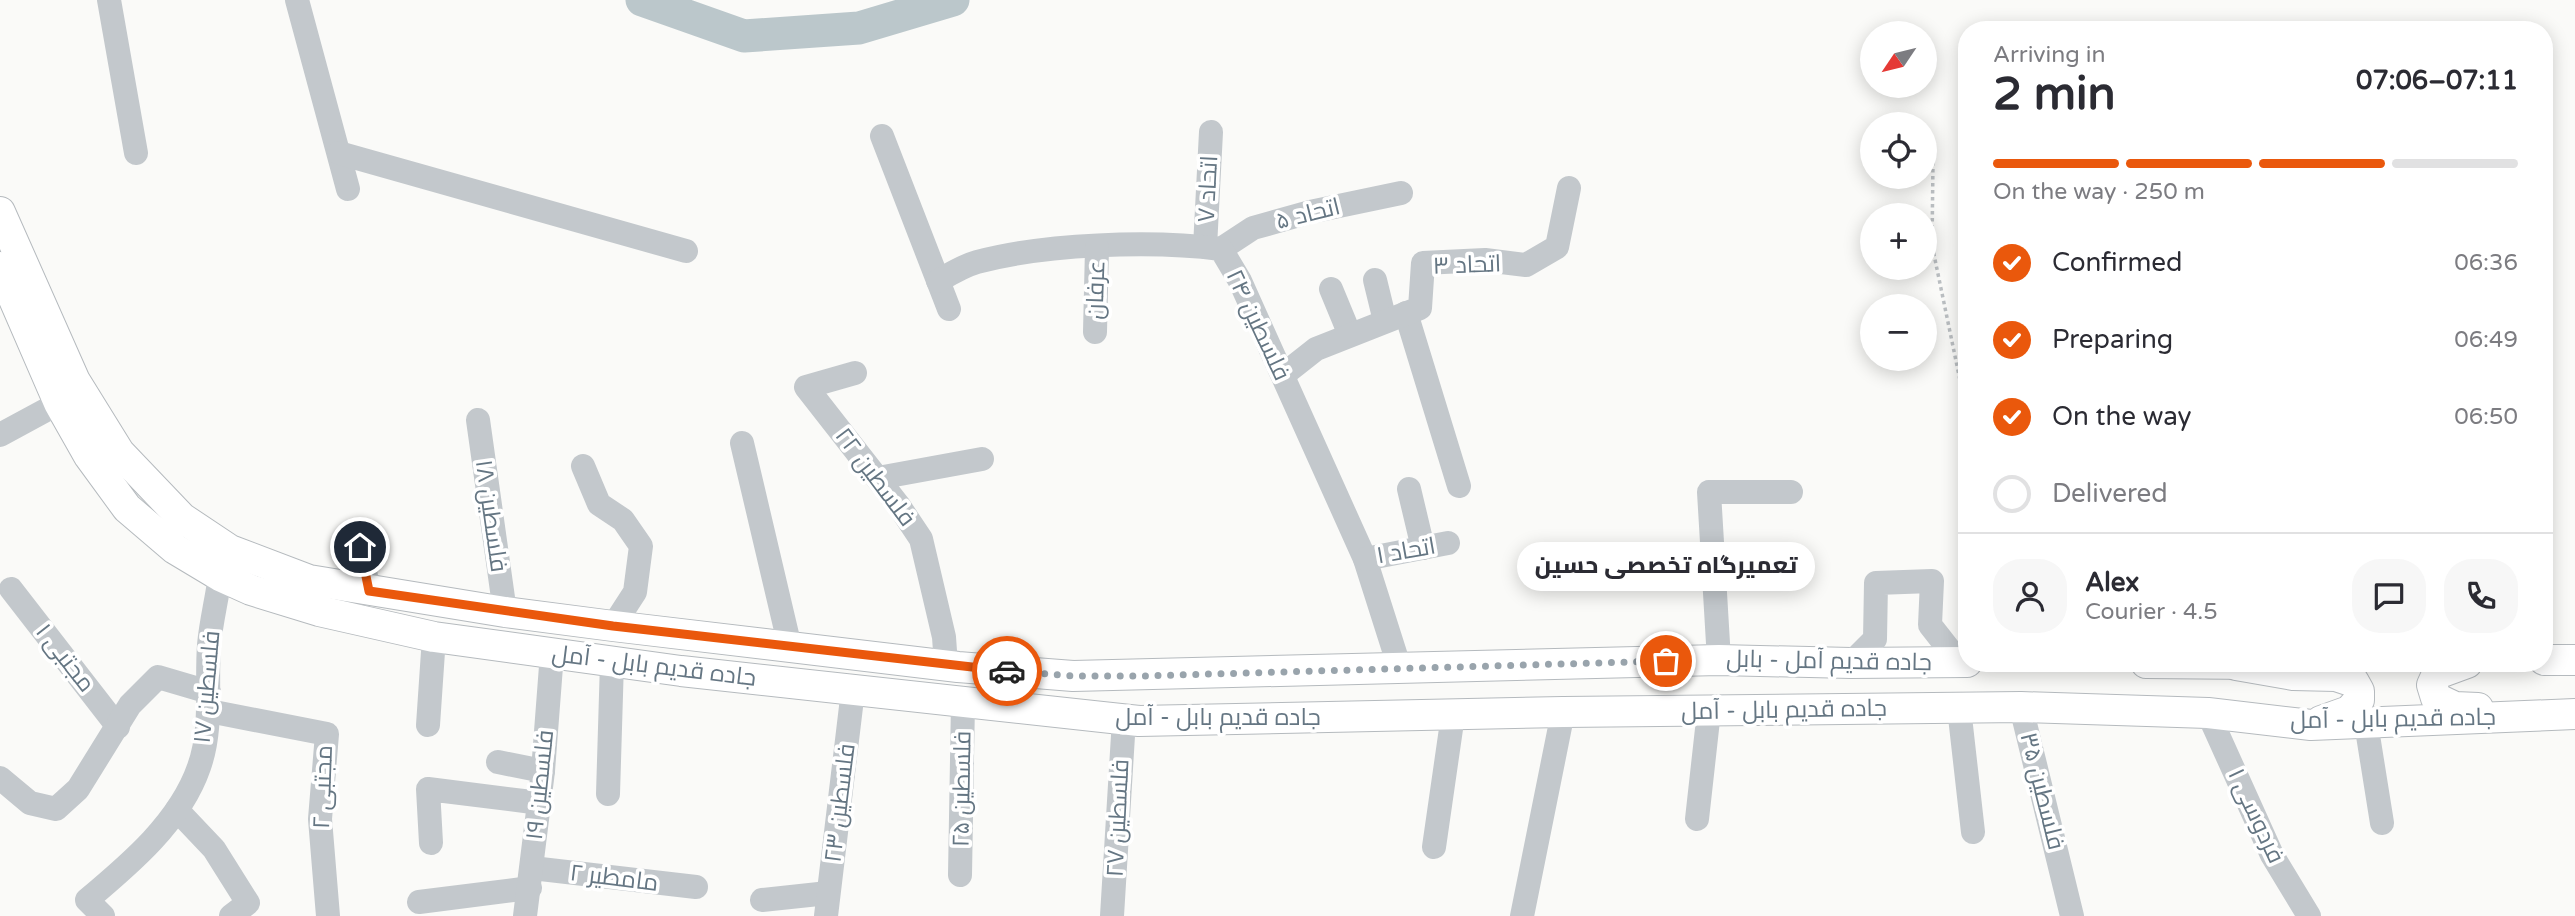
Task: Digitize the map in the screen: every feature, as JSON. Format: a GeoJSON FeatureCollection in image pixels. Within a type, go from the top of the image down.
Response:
{"type":"FeatureCollection","features":[{"type":"Feature","properties":{"kind":"main road","name":"جاده قدیم آمل - بابل"},"geometry":{"type":"LineString","coordinates":[[0,212],[75,381],[119,452],[182,519],[230,550],[298,576],[369,591],[613,626],[946,665],[1073,676],[1719,660],[1958,662]]}},
{"type":"Feature","properties":{"kind":"main road","name":"جاده قدیم بابل - آمل"},"geometry":{"type":"LineString","coordinates":[[2,278],[59,403],[89,456],[127,508],[175,549],[220,576],[251,590],[319,611],[434,637],[612,662],[1124,719],[2021,707],[2208,713],[2311,725],[2575,714]]}},
{"type":"Feature","properties":{"kind":"main road"},"geometry":{"type":"LineString","coordinates":[[2553,660],[2575,660]]}},
{"type":"Feature","properties":{"kind":"main road"},"geometry":{"type":"LineString","coordinates":[[2280,672],[2336,676],[2354,682],[2359,691],[2359,700],[2349,710],[2311,725]]}},
{"type":"Feature","properties":{"kind":"main road"},"geometry":{"type":"LineString","coordinates":[[2443,672],[2437,674],[2432,685],[2436,698],[2455,707],[2575,714]]}},
{"type":"Feature","properties":{"kind":"street"},"geometry":{"type":"LineString","coordinates":[[109,0],[136,153]]}},
{"type":"Feature","properties":{"kind":"street"},"geometry":{"type":"LineString","coordinates":[[297,0],[348,188]]}},
{"type":"Feature","properties":{"kind":"street","name":"اتحاد ۷"},"geometry":{"type":"LineString","coordinates":[[1211,132],[1213,248]]}},
{"type":"Feature","properties":{"kind":"street"},"geometry":{"type":"LineString","coordinates":[[881,136],[949,309]]}},
{"type":"Feature","properties":{"kind":"street"},"geometry":{"type":"LineString","coordinates":[[339,153],[686,251]]}},
{"type":"Feature","properties":{"kind":"street","name":"اتحاد ۳"},"geometry":{"type":"LineString","coordinates":[[1396,317],[1420,309],[1423,262],[1485,260],[1526,265],[1557,247],[1569,188]]}},
{"type":"Feature","properties":{"kind":"street","name":"اتحاد ۵"},"geometry":{"type":"LineString","coordinates":[[1213,248],[1253,229],[1310,212],[1401,193]]}},
{"type":"Feature","properties":{"kind":"street","name":"فلسطین ۲۴"},"geometry":{"type":"LineString","coordinates":[[938,281],[974,263],[1036,250],[1182,244],[1213,248],[1240,281],[1283,375],[1365,559],[1401,668]]}},
{"type":"Feature","properties":{"kind":"street","name":"عرفان"},"geometry":{"type":"LineString","coordinates":[[1095,332],[1097,248]]}},
{"type":"Feature","properties":{"kind":"street"},"geometry":{"type":"LineString","coordinates":[[1376,281],[1396,317],[1459,486]]}},
{"type":"Feature","properties":{"kind":"street"},"geometry":{"type":"LineString","coordinates":[[1331,289],[1350,335]]}},
{"type":"Feature","properties":{"kind":"street"},"geometry":{"type":"LineString","coordinates":[[1283,375],[1316,348],[1396,317]]}},
{"type":"Feature","properties":{"kind":"street","name":"فلسطین ۲۲"},"geometry":{"type":"LineString","coordinates":[[855,373],[806,387],[878,478],[921,539],[944,637],[946,665]]}},
{"type":"Feature","properties":{"kind":"street"},"geometry":{"type":"LineString","coordinates":[[0,435],[59,403]]}},
{"type":"Feature","properties":{"kind":"street","name":"فلسطین ۱۸"},"geometry":{"type":"LineString","coordinates":[[478,421],[505,612]]}},
{"type":"Feature","properties":{"kind":"street"},"geometry":{"type":"LineString","coordinates":[[742,443],[790,647]]}},
{"type":"Feature","properties":{"kind":"street"},"geometry":{"type":"LineString","coordinates":[[878,478],[982,459]]}},
{"type":"Feature","properties":{"kind":"street"},"geometry":{"type":"LineString","coordinates":[[583,466],[599,504],[623,520],[641,546],[635,592],[613,626]]}},
{"type":"Feature","properties":{"kind":"street"},"geometry":{"type":"LineString","coordinates":[[1409,489],[1423,548]]}},
{"type":"Feature","properties":{"kind":"street"},"geometry":{"type":"LineString","coordinates":[[1719,660],[1709,492],[1791,492]]}},
{"type":"Feature","properties":{"kind":"street","name":"اتحاد ۱"},"geometry":{"type":"LineString","coordinates":[[1365,559],[1448,543]]}},
{"type":"Feature","properties":{"kind":"street"},"geometry":{"type":"LineString","coordinates":[[360,547],[369,591]]}},
{"type":"Feature","properties":{"kind":"street","name":"فلسطین ۱۷"},"geometry":{"type":"LineString","coordinates":[[103,916],[87,900],[133,861],[177,810],[200,767],[209,701],[209,646],[220,576]]}},
{"type":"Feature","properties":{"kind":"street"},"geometry":{"type":"LineString","coordinates":[[1850,663],[1875,639],[1876,583],[1932,581],[1930,625],[1958,656]]}},
{"type":"Feature","properties":{"kind":"street","name":"مجتبی ۱"},"geometry":{"type":"LineString","coordinates":[[11,589],[118,727]]}},
{"type":"Feature","properties":{"kind":"street"},"geometry":{"type":"LineString","coordinates":[[428,725],[434,637]]}},
{"type":"Feature","properties":{"kind":"street","name":"فلسطین ۱۹"},"geometry":{"type":"LineString","coordinates":[[526,916],[540,803],[552,653]]}},
{"type":"Feature","properties":{"kind":"street"},"geometry":{"type":"LineString","coordinates":[[608,794],[612,662]]}},
{"type":"Feature","properties":{"kind":"street"},"geometry":{"type":"LineString","coordinates":[[0,778],[30,803],[56,809],[78,789],[130,705],[158,677],[209,701]]}},
{"type":"Feature","properties":{"kind":"street","name":"فلسطین ۲۳"},"geometry":{"type":"LineString","coordinates":[[827,905],[853,690]]}},
{"type":"Feature","properties":{"kind":"street","name":"مجتبی ۲"},"geometry":{"type":"LineString","coordinates":[[209,701],[327,734],[320,819],[328,916]]}},
{"type":"Feature","properties":{"kind":"street","name":"فلسطین ۲۵"},"geometry":{"type":"LineString","coordinates":[[960,875],[963,702]]}},
{"type":"Feature","properties":{"kind":"street","name":"فلسطین ۳۵"},"geometry":{"type":"LineString","coordinates":[[2021,707],[2072,916]]}},
{"type":"Feature","properties":{"kind":"street"},"geometry":{"type":"LineString","coordinates":[[1959,708],[1973,832]]}},
{"type":"Feature","properties":{"kind":"street"},"geometry":{"type":"LineString","coordinates":[[1697,819],[1709,711]]}},
{"type":"Feature","properties":{"kind":"street"},"geometry":{"type":"LineString","coordinates":[[1522,916],[1563,712]]}},
{"type":"Feature","properties":{"kind":"street","name":"فردوسی ۱"},"geometry":{"type":"LineString","coordinates":[[2208,713],[2272,855],[2309,916]]}},
{"type":"Feature","properties":{"kind":"street"},"geometry":{"type":"LineString","coordinates":[[1434,847],[1452,715]]}},
{"type":"Feature","properties":{"kind":"street","name":"فلسطین ۲۷"},"geometry":{"type":"LineString","coordinates":[[1112,916],[1124,719]]}},
{"type":"Feature","properties":{"kind":"street"},"geometry":{"type":"LineString","coordinates":[[2366,723],[2382,822]]}},
{"type":"Feature","properties":{"kind":"street"},"geometry":{"type":"LineString","coordinates":[[498,762],[543,771]]}},
{"type":"Feature","properties":{"kind":"street"},"geometry":{"type":"LineString","coordinates":[[431,843],[428,789],[540,803]]}},
{"type":"Feature","properties":{"kind":"street"},"geometry":{"type":"LineString","coordinates":[[177,810],[214,849],[248,903],[231,916]]}},
{"type":"Feature","properties":{"kind":"street","name":"مامطیر ۲"},"geometry":{"type":"LineString","coordinates":[[419,902],[531,878],[696,887]]}},
{"type":"Feature","properties":{"kind":"street"},"geometry":{"type":"LineString","coordinates":[[762,900],[827,905]]}},
{"type":"Feature","properties":{"kind":"path"},"geometry":{"type":"LineString","coordinates":[[1933,189],[1932,245],[1958,371]]}},
{"type":"Feature","properties":{"kind":"waterway"},"geometry":{"type":"LineString","coordinates":[[642,0],[744,36],[859,28],[953,0]]}},
{"type":"Feature","properties":{"kind":"way so far"},"geometry":{"type":"LineString","coordinates":[[1007,671],[1073,676],[1143,676],[1666,661]]}},
{"type":"Feature","properties":{"kind":"place","name":"تعمیرگاه تخصصی حسین"},"geometry":{"type":"Point","coordinates":[1666,661]}},
{"type":"Feature","properties":{"kind":"route"},"geometry":{"type":"LineString","coordinates":[[360,547],[369,591],[613,626],[1007,671]]}}]}
